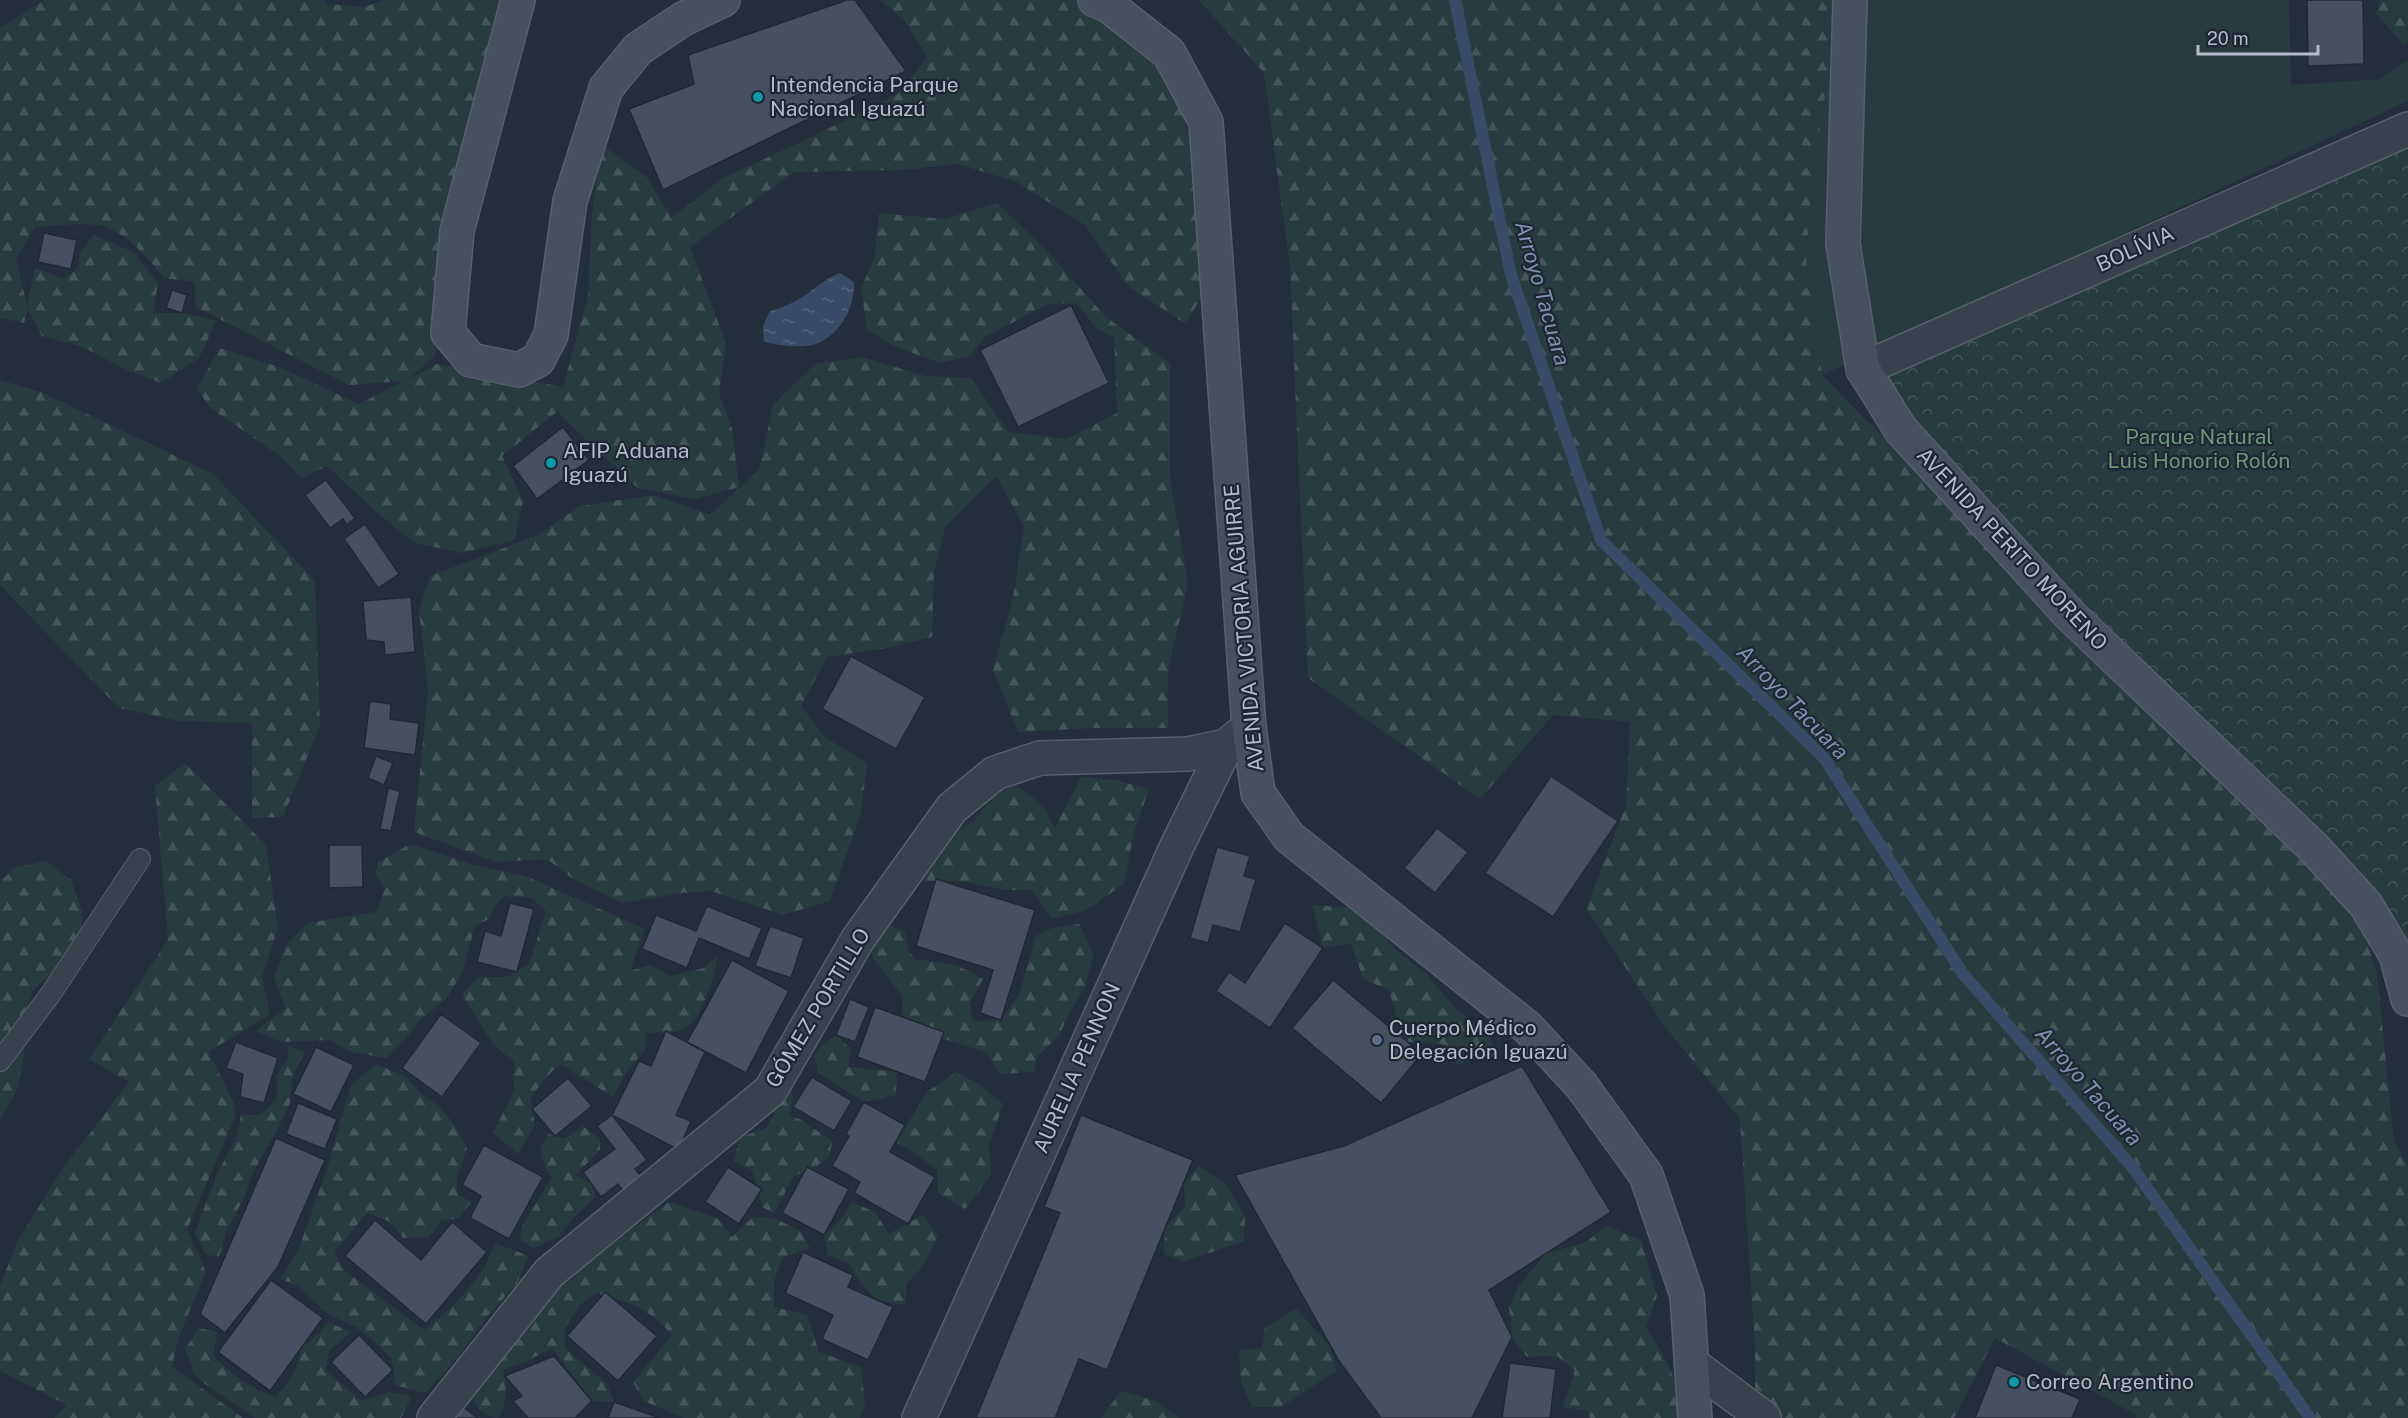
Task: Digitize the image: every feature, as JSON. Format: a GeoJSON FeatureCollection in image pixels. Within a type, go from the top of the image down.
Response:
{"type":"FeatureCollection","features":[{"type":"Feature","properties":{"kind":"main road"},"geometry":{"type":"LineString","coordinates":[[518,0],[457,231],[448,333],[471,360],[519,370],[538,360],[551,334],[570,201],[606,88],[638,49],[683,19],[723,0]]}},
{"type":"Feature","properties":{"kind":"main road","name":"AVENIDA VICTORIA AGUIRRE"},"geometry":{"type":"LineString","coordinates":[[1095,0],[1108,6],[1170,53],[1206,122],[1237,736],[1258,793],[1289,837],[1527,1027],[1581,1085],[1646,1175],[1687,1295],[1695,1418]]}},
{"type":"Feature","properties":{"kind":"main road","name":"AVENIDA PERITO MORENO"},"geometry":{"type":"LineString","coordinates":[[1850,0],[1843,244],[1863,369],[1901,430],[2070,615],[2314,848],[2366,905],[2402,952],[2408,999]]}},
{"type":"Feature","properties":{"kind":"street","name":"BOLÍVIA"},"geometry":{"type":"LineString","coordinates":[[1863,369],[2408,129]]}},
{"type":"Feature","properties":{"kind":"street","name":"GÓMEZ PORTILLO"},"geometry":{"type":"LineString","coordinates":[[434,1418],[549,1274],[770,1091],[858,939],[952,808],[995,773],[1040,758],[1188,754],[1237,736]]}},
{"type":"Feature","properties":{"kind":"street","name":"AURELIA PENNON"},"geometry":{"type":"LineString","coordinates":[[919,1418],[1173,855],[1237,736]]}},
{"type":"Feature","properties":{"kind":"street"},"geometry":{"type":"LineString","coordinates":[[1692,1364],[1764,1418]]}},
{"type":"Feature","properties":{"kind":"lane"},"geometry":{"type":"LineString","coordinates":[[0,1061],[50,995],[140,859]]}},
{"type":"Feature","properties":{"kind":"green space"},"geometry":{"type":"Polygon","coordinates":[[[45,0],[324,0],[328,4],[365,7],[382,0],[512,0],[437,311],[435,356],[407,380],[437,364],[563,387],[588,296],[592,214],[601,144],[646,176],[671,218],[723,178],[808,139],[899,93],[927,57],[905,21],[880,0],[1097,0],[1162,54],[1228,247],[1186,324],[1129,287],[1085,225],[1015,181],[957,164],[900,170],[794,172],[690,247],[726,343],[719,393],[732,429],[739,487],[695,499],[638,488],[557,412],[502,456],[523,501],[514,540],[462,553],[415,543],[380,515],[327,466],[302,478],[280,456],[209,407],[197,388],[220,348],[279,367],[359,404],[403,381],[349,385],[196,307],[194,282],[164,278],[133,244],[109,228],[84,224],[35,227],[16,258],[27,306],[35,268],[64,279],[78,268],[80,252],[94,235],[133,252],[158,283],[153,313],[182,313],[216,321],[199,358],[161,383],[127,370],[85,348],[42,336],[28,309],[24,323],[0,318],[0,28],[45,0]]]}},
{"type":"Feature","properties":{"kind":"green space"},"geometry":{"type":"Polygon","coordinates":[[[1199,0],[1832,0],[1829,72],[1814,161],[1806,259],[1822,375],[2110,668],[2247,795],[2361,922],[2377,974],[2394,1142],[2408,1165],[2408,1418],[2136,1418],[2135,1414],[1995,1338],[1954,1418],[1755,1418],[1755,1348],[1740,1119],[1663,1024],[1586,908],[1626,806],[1630,722],[1553,715],[1480,799],[1308,678],[1290,268],[1264,73],[1199,0]]]}},
{"type":"Feature","properties":{"kind":"green space"},"geometry":{"type":"Polygon","coordinates":[[[1832,0],[2289,0],[2291,85],[2380,79],[2408,60],[2408,101],[1822,375],[1806,259],[1814,161],[1829,72],[1832,0]]]}},
{"type":"Feature","properties":{"kind":"green space"},"geometry":{"type":"Polygon","coordinates":[[[2379,0],[2408,0],[2408,42],[2404,45],[2376,13],[2379,0]]]}},
{"type":"Feature","properties":{"kind":"green space","name":"Parque Natural Luis Honorio Rolón"},"geometry":{"type":"Polygon","coordinates":[[[2408,129],[2408,948],[2069,615],[1863,369],[2408,129]]]}},
{"type":"Feature","properties":{"kind":"green space"},"geometry":{"type":"Polygon","coordinates":[[[997,203],[1048,252],[1106,317],[1170,363],[1170,479],[1188,584],[1168,670],[1168,728],[1095,728],[1018,732],[993,670],[1013,597],[1024,527],[996,476],[945,527],[934,572],[932,637],[887,648],[827,657],[801,706],[825,737],[867,763],[861,813],[830,901],[783,915],[711,891],[682,893],[622,903],[573,879],[547,859],[496,862],[414,832],[428,690],[419,610],[430,576],[538,535],[580,506],[653,495],[710,515],[759,470],[773,405],[815,364],[863,357],[925,376],[971,378],[1008,432],[1067,439],[1117,413],[1114,337],[1098,330],[1076,303],[1048,304],[985,337],[970,356],[941,363],[896,347],[867,330],[861,288],[874,259],[879,213],[945,219],[997,203]]]}},
{"type":"Feature","properties":{"kind":"green space"},"geometry":{"type":"Polygon","coordinates":[[[0,380],[41,392],[213,474],[315,581],[320,725],[283,817],[252,818],[252,723],[180,721],[119,708],[0,585],[0,380]]]}},
{"type":"Feature","properties":{"kind":"green space"},"geometry":{"type":"Polygon","coordinates":[[[185,763],[266,845],[278,928],[262,977],[270,1015],[208,1052],[233,1101],[236,1114],[187,1230],[206,1272],[179,1336],[172,1367],[243,1418],[54,1418],[67,1405],[0,1371],[0,1286],[18,1240],[64,1167],[129,1082],[89,1059],[168,940],[155,786],[185,763]]]}},
{"type":"Feature","properties":{"kind":"green space"},"geometry":{"type":"Polygon","coordinates":[[[1081,777],[1115,780],[1149,789],[1134,833],[1124,884],[1086,910],[1052,919],[1032,890],[1005,890],[961,881],[923,881],[949,837],[974,821],[988,803],[1013,782],[1044,807],[1055,828],[1081,777]]]}},
{"type":"Feature","properties":{"kind":"green space"},"geometry":{"type":"Polygon","coordinates":[[[410,844],[471,864],[525,876],[645,929],[630,971],[650,965],[671,976],[704,968],[718,955],[714,975],[701,1009],[687,1027],[679,1031],[646,1033],[645,1050],[627,1071],[613,1097],[560,1064],[543,1080],[530,1099],[535,1125],[518,1154],[493,1133],[514,1091],[514,1062],[493,1044],[462,995],[478,977],[507,977],[529,964],[546,911],[532,898],[505,896],[493,908],[491,918],[475,926],[462,973],[446,999],[421,1019],[387,1058],[352,1052],[329,1040],[281,1042],[256,1031],[285,1008],[274,977],[285,946],[307,923],[376,912],[385,889],[375,874],[378,862],[410,844]]]}},
{"type":"Feature","properties":{"kind":"green space"},"geometry":{"type":"Polygon","coordinates":[[[46,861],[71,880],[82,911],[82,944],[32,991],[24,1023],[24,1056],[17,1090],[0,1120],[0,882],[14,868],[46,861]]]}},
{"type":"Feature","properties":{"kind":"green space"},"geometry":{"type":"Polygon","coordinates":[[[1312,905],[1359,908],[1396,950],[1428,976],[1458,1011],[1486,1031],[1498,1056],[1458,1064],[1442,1044],[1407,1042],[1399,1025],[1389,990],[1363,979],[1351,943],[1323,948],[1312,905]]]}},
{"type":"Feature","properties":{"kind":"green space"},"geometry":{"type":"Polygon","coordinates":[[[886,923],[905,932],[908,950],[916,960],[951,965],[967,970],[983,979],[970,1003],[973,1021],[1001,1020],[1019,995],[1036,936],[1052,928],[1079,924],[1094,955],[1085,987],[1066,1019],[1060,1035],[1037,1057],[1034,1072],[1000,1074],[986,1052],[941,1038],[907,1038],[902,1016],[903,997],[873,958],[870,939],[886,923]]]}},
{"type":"Feature","properties":{"kind":"green space"},"geometry":{"type":"Polygon","coordinates":[[[836,1035],[851,1049],[848,1067],[897,1072],[896,1095],[864,1102],[819,1073],[814,1055],[822,1045],[836,1035]]]}},
{"type":"Feature","properties":{"kind":"green space"},"geometry":{"type":"Polygon","coordinates":[[[289,1046],[304,1052],[292,1079],[290,1103],[251,1176],[245,1196],[227,1230],[219,1257],[205,1254],[195,1233],[217,1173],[236,1140],[241,1115],[260,1115],[276,1100],[278,1073],[287,1061],[289,1046]]]}},
{"type":"Feature","properties":{"kind":"green space"},"geometry":{"type":"Polygon","coordinates":[[[376,1064],[405,1076],[421,1094],[440,1107],[456,1127],[467,1148],[457,1176],[457,1194],[471,1202],[459,1218],[441,1221],[429,1237],[403,1238],[390,1222],[367,1213],[334,1253],[345,1271],[424,1330],[446,1312],[475,1280],[495,1243],[529,1256],[517,1283],[486,1318],[459,1356],[425,1393],[395,1385],[392,1359],[371,1338],[354,1326],[328,1314],[297,1285],[281,1279],[299,1248],[327,1169],[351,1085],[376,1064]]]}},
{"type":"Feature","properties":{"kind":"green space"},"geometry":{"type":"Polygon","coordinates":[[[956,1072],[979,1084],[1003,1104],[989,1146],[991,1175],[965,1209],[938,1193],[937,1170],[896,1142],[928,1091],[956,1072]]]}},
{"type":"Feature","properties":{"kind":"green space"},"geometry":{"type":"Polygon","coordinates":[[[785,1083],[793,1095],[790,1116],[800,1119],[832,1141],[830,1156],[813,1169],[794,1176],[774,1213],[762,1207],[752,1170],[734,1161],[740,1137],[764,1129],[774,1116],[777,1096],[785,1083]]]}},
{"type":"Feature","properties":{"kind":"green space"},"geometry":{"type":"Polygon","coordinates":[[[583,1126],[600,1139],[600,1150],[575,1175],[592,1184],[595,1197],[573,1218],[559,1236],[534,1248],[520,1240],[522,1226],[552,1178],[545,1167],[540,1148],[548,1134],[564,1139],[583,1126]]]}},
{"type":"Feature","properties":{"kind":"green space"},"geometry":{"type":"Polygon","coordinates":[[[1199,1166],[1227,1185],[1245,1217],[1244,1241],[1183,1262],[1164,1254],[1165,1229],[1185,1207],[1184,1183],[1199,1166]]]}},
{"type":"Feature","properties":{"kind":"green space"},"geometry":{"type":"Polygon","coordinates":[[[669,1202],[717,1218],[732,1237],[753,1217],[774,1218],[800,1231],[810,1248],[783,1257],[774,1281],[774,1307],[807,1315],[819,1352],[861,1367],[865,1405],[860,1418],[684,1418],[644,1401],[633,1382],[672,1335],[647,1313],[597,1293],[582,1303],[564,1329],[566,1349],[606,1383],[614,1402],[592,1401],[552,1348],[503,1370],[506,1395],[504,1407],[498,1418],[488,1416],[480,1410],[468,1393],[543,1295],[574,1279],[589,1260],[669,1202]]]}},
{"type":"Feature","properties":{"kind":"green space"},"geometry":{"type":"Polygon","coordinates":[[[851,1202],[875,1212],[889,1234],[923,1215],[938,1236],[923,1266],[907,1283],[905,1305],[876,1300],[860,1282],[848,1263],[828,1255],[824,1235],[844,1216],[851,1202]]]}},
{"type":"Feature","properties":{"kind":"green space"},"geometry":{"type":"Polygon","coordinates":[[[1606,1226],[1641,1240],[1657,1296],[1646,1327],[1670,1370],[1677,1392],[1680,1418],[1590,1418],[1587,1411],[1563,1407],[1575,1370],[1557,1356],[1527,1357],[1512,1337],[1509,1307],[1518,1287],[1545,1254],[1586,1242],[1606,1226]]]}},
{"type":"Feature","properties":{"kind":"green space"},"geometry":{"type":"Polygon","coordinates":[[[1296,1309],[1331,1347],[1336,1371],[1281,1407],[1252,1407],[1241,1381],[1239,1350],[1262,1348],[1265,1328],[1296,1309]]]}},
{"type":"Feature","properties":{"kind":"green space"},"geometry":{"type":"Polygon","coordinates":[[[328,1322],[351,1332],[328,1352],[326,1371],[362,1401],[389,1392],[412,1396],[401,1418],[255,1418],[202,1382],[193,1372],[186,1348],[198,1328],[218,1332],[213,1355],[241,1380],[275,1397],[293,1375],[301,1348],[328,1322]]]}},
{"type":"Feature","properties":{"kind":"green space"},"geometry":{"type":"Polygon","coordinates":[[[1121,1391],[1156,1401],[1179,1418],[1101,1418],[1121,1391]]]}},
{"type":"Feature","properties":{"kind":"water"},"geometry":{"type":"Polygon","coordinates":[[[840,273],[854,282],[854,292],[844,321],[830,336],[806,346],[787,346],[764,342],[763,326],[770,311],[796,301],[840,273]]]}},
{"type":"Feature","properties":{"kind":"building","name":"Intendencia Parque Nacional Iguazú"},"geometry":{"type":"Polygon","coordinates":[[[847,0],[855,0],[906,71],[663,190],[629,109],[694,84],[688,55],[847,0]]]}},
{"type":"Feature","properties":{"kind":"building"},"geometry":{"type":"Polygon","coordinates":[[[2307,0],[2363,0],[2364,64],[2308,66],[2307,0]]]}},
{"type":"Feature","properties":{"kind":"building"},"geometry":{"type":"Polygon","coordinates":[[[44,233],[77,240],[71,269],[38,262],[44,233]]]}},
{"type":"Feature","properties":{"kind":"building"},"geometry":{"type":"Polygon","coordinates":[[[172,290],[187,295],[182,313],[166,308],[172,290]]]}},
{"type":"Feature","properties":{"kind":"building"},"geometry":{"type":"Polygon","coordinates":[[[1071,305],[1109,383],[1018,427],[980,350],[1071,305]]]}},
{"type":"Feature","properties":{"kind":"building","name":"AFIP Aduana Iguazú"},"geometry":{"type":"Polygon","coordinates":[[[563,427],[589,460],[537,499],[513,466],[563,427]]]}},
{"type":"Feature","properties":{"kind":"building"},"geometry":{"type":"Polygon","coordinates":[[[326,480],[355,518],[347,525],[343,519],[330,528],[305,495],[326,480]]]}},
{"type":"Feature","properties":{"kind":"building"},"geometry":{"type":"Polygon","coordinates":[[[365,524],[399,574],[378,588],[344,539],[365,524]]]}},
{"type":"Feature","properties":{"kind":"building"},"geometry":{"type":"Polygon","coordinates":[[[411,597],[415,652],[385,655],[384,642],[366,640],[363,601],[411,597]]]}},
{"type":"Feature","properties":{"kind":"building"},"geometry":{"type":"Polygon","coordinates":[[[851,656],[925,697],[896,749],[822,709],[851,656]]]}},
{"type":"Feature","properties":{"kind":"building"},"geometry":{"type":"Polygon","coordinates":[[[370,701],[391,704],[390,719],[419,723],[415,755],[364,748],[370,701]]]}},
{"type":"Feature","properties":{"kind":"building"},"geometry":{"type":"Polygon","coordinates":[[[376,756],[393,763],[384,785],[368,778],[376,756]]]}},
{"type":"Feature","properties":{"kind":"building"},"geometry":{"type":"Polygon","coordinates":[[[1551,776],[1618,821],[1553,917],[1485,873],[1551,776]]]}},
{"type":"Feature","properties":{"kind":"building"},"geometry":{"type":"Polygon","coordinates":[[[388,788],[400,791],[391,831],[380,829],[388,788]]]}},
{"type":"Feature","properties":{"kind":"building"},"geometry":{"type":"Polygon","coordinates":[[[1437,828],[1468,852],[1435,893],[1404,868],[1437,828]]]}},
{"type":"Feature","properties":{"kind":"building"},"geometry":{"type":"Polygon","coordinates":[[[329,845],[362,845],[363,887],[329,888],[329,845]]]}},
{"type":"Feature","properties":{"kind":"building"},"geometry":{"type":"Polygon","coordinates":[[[1217,847],[1250,856],[1244,876],[1256,879],[1240,932],[1213,925],[1208,943],[1190,938],[1217,847]]]}},
{"type":"Feature","properties":{"kind":"building"},"geometry":{"type":"Polygon","coordinates":[[[936,879],[1035,910],[1001,1020],[980,1013],[993,970],[916,946],[936,879]]]}},
{"type":"Feature","properties":{"kind":"building"},"geometry":{"type":"Polygon","coordinates":[[[510,903],[534,909],[517,972],[477,962],[485,931],[501,936],[510,903]]]}},
{"type":"Feature","properties":{"kind":"building"},"geometry":{"type":"Polygon","coordinates":[[[707,906],[762,928],[749,959],[699,938],[687,968],[642,949],[656,915],[696,931],[707,906]]]}},
{"type":"Feature","properties":{"kind":"building"},"geometry":{"type":"Polygon","coordinates":[[[1285,923],[1323,948],[1270,1028],[1216,991],[1229,972],[1245,983],[1285,923]]]}},
{"type":"Feature","properties":{"kind":"building"},"geometry":{"type":"Polygon","coordinates":[[[770,926],[804,938],[791,978],[755,966],[770,926]]]}},
{"type":"Feature","properties":{"kind":"building"},"geometry":{"type":"Polygon","coordinates":[[[732,960],[789,991],[746,1073],[687,1042],[732,960]]]}},
{"type":"Feature","properties":{"kind":"building"},"geometry":{"type":"Polygon","coordinates":[[[1333,980],[1422,1054],[1381,1103],[1292,1028],[1333,980]]]}},
{"type":"Feature","properties":{"kind":"building"},"geometry":{"type":"Polygon","coordinates":[[[850,999],[869,1007],[855,1042],[836,1035],[850,999]]]}},
{"type":"Feature","properties":{"kind":"building"},"geometry":{"type":"Polygon","coordinates":[[[875,1007],[944,1032],[925,1082],[857,1057],[875,1007]]]}},
{"type":"Feature","properties":{"kind":"building"},"geometry":{"type":"Polygon","coordinates":[[[441,1014],[481,1043],[442,1097],[402,1068],[441,1014]]]}},
{"type":"Feature","properties":{"kind":"building"},"geometry":{"type":"Polygon","coordinates":[[[666,1031],[705,1052],[676,1115],[691,1121],[679,1150],[612,1115],[639,1061],[651,1066],[666,1031]]]}},
{"type":"Feature","properties":{"kind":"building"},"geometry":{"type":"Polygon","coordinates":[[[236,1042],[278,1058],[264,1103],[240,1097],[243,1074],[226,1068],[236,1042]]]}},
{"type":"Feature","properties":{"kind":"building"},"geometry":{"type":"Polygon","coordinates":[[[316,1047],[354,1065],[331,1112],[293,1094],[316,1047]]]}},
{"type":"Feature","properties":{"kind":"building"},"geometry":{"type":"Polygon","coordinates":[[[1522,1066],[1611,1212],[1489,1290],[1512,1337],[1472,1418],[1381,1418],[1339,1361],[1235,1175],[1344,1146],[1522,1066]]]}},
{"type":"Feature","properties":{"kind":"building"},"geometry":{"type":"Polygon","coordinates":[[[812,1077],[852,1101],[834,1131],[793,1107],[812,1077]]]}},
{"type":"Feature","properties":{"kind":"building"},"geometry":{"type":"Polygon","coordinates":[[[568,1078],[592,1106],[555,1136],[532,1109],[568,1078]]]}},
{"type":"Feature","properties":{"kind":"building"},"geometry":{"type":"Polygon","coordinates":[[[864,1102],[905,1125],[890,1152],[935,1177],[908,1224],[854,1193],[860,1182],[832,1166],[864,1102]]]}},
{"type":"Feature","properties":{"kind":"building"},"geometry":{"type":"Polygon","coordinates":[[[298,1103],[337,1119],[325,1149],[286,1134],[298,1103]]]}},
{"type":"Feature","properties":{"kind":"building"},"geometry":{"type":"Polygon","coordinates":[[[612,1115],[647,1160],[635,1169],[645,1181],[626,1195],[618,1184],[601,1197],[583,1172],[615,1149],[597,1126],[612,1115]]]}},
{"type":"Feature","properties":{"kind":"building"},"geometry":{"type":"Polygon","coordinates":[[[1081,1115],[1193,1160],[1107,1370],[1079,1359],[1055,1418],[976,1418],[1060,1213],[1044,1207],[1081,1115]]]}},
{"type":"Feature","properties":{"kind":"building"},"geometry":{"type":"Polygon","coordinates":[[[276,1138],[325,1160],[278,1267],[225,1333],[200,1314],[276,1138]]]}},
{"type":"Feature","properties":{"kind":"building"},"geometry":{"type":"Polygon","coordinates":[[[484,1145],[543,1177],[509,1239],[470,1218],[481,1196],[462,1185],[484,1145]]]}},
{"type":"Feature","properties":{"kind":"building"},"geometry":{"type":"Polygon","coordinates":[[[728,1167],[762,1189],[739,1224],[705,1202],[728,1167]]]}},
{"type":"Feature","properties":{"kind":"building"},"geometry":{"type":"Polygon","coordinates":[[[807,1167],[849,1189],[824,1235],[782,1213],[807,1167]]]}},
{"type":"Feature","properties":{"kind":"building"},"geometry":{"type":"Polygon","coordinates":[[[375,1220],[421,1260],[452,1222],[487,1252],[426,1324],[345,1256],[375,1220]]]}},
{"type":"Feature","properties":{"kind":"building"},"geometry":{"type":"Polygon","coordinates":[[[803,1252],[853,1275],[848,1287],[893,1307],[868,1360],[822,1339],[833,1315],[785,1293],[803,1252]]]}},
{"type":"Feature","properties":{"kind":"building"},"geometry":{"type":"Polygon","coordinates":[[[271,1280],[323,1318],[270,1391],[218,1352],[271,1280]]]}},
{"type":"Feature","properties":{"kind":"building"},"geometry":{"type":"Polygon","coordinates":[[[605,1292],[657,1336],[618,1381],[567,1336],[605,1292]]]}},
{"type":"Feature","properties":{"kind":"building"},"geometry":{"type":"Polygon","coordinates":[[[359,1335],[393,1370],[365,1397],[331,1362],[359,1335]]]}},
{"type":"Feature","properties":{"kind":"building"},"geometry":{"type":"Polygon","coordinates":[[[554,1356],[592,1401],[575,1418],[528,1418],[513,1401],[522,1396],[505,1376],[554,1356]]]}},
{"type":"Feature","properties":{"kind":"building"},"geometry":{"type":"Polygon","coordinates":[[[1510,1363],[1556,1369],[1550,1418],[1502,1418],[1510,1363]]]}},
{"type":"Feature","properties":{"kind":"building","name":"Correo Argentino"},"geometry":{"type":"Polygon","coordinates":[[[1996,1365],[2080,1399],[2072,1418],[1975,1418],[1996,1365]]]}},
{"type":"Feature","properties":{"kind":"building"},"geometry":{"type":"Polygon","coordinates":[[[614,1402],[660,1418],[608,1418],[614,1402]]]}},
{"type":"Feature","properties":{"kind":"building"},"geometry":{"type":"Polygon","coordinates":[[[463,1407],[478,1418],[454,1418],[463,1407]]]}},
{"type":"Feature","properties":{"kind":"waterway","name":"Arroyo Tacuara"},"geometry":{"type":"LineString","coordinates":[[1455,0],[1511,275],[1601,540],[1824,758],[1963,974],[2133,1168],[2310,1418]]}},
{"type":"Feature","properties":{"kind":"place","name":"Intendencia Parque Nacional Iguazú"},"geometry":{"type":"Point","coordinates":[758,97]}},
{"type":"Feature","properties":{"kind":"place","name":"AFIP Aduana Iguazú"},"geometry":{"type":"Point","coordinates":[551,463]}},
{"type":"Feature","properties":{"kind":"place","name":"Cuerpo Médico Delegación Iguazú"},"geometry":{"type":"Point","coordinates":[1377,1040]}},
{"type":"Feature","properties":{"kind":"place","name":"Correo Argentino"},"geometry":{"type":"Point","coordinates":[2014,1382]}}]}
